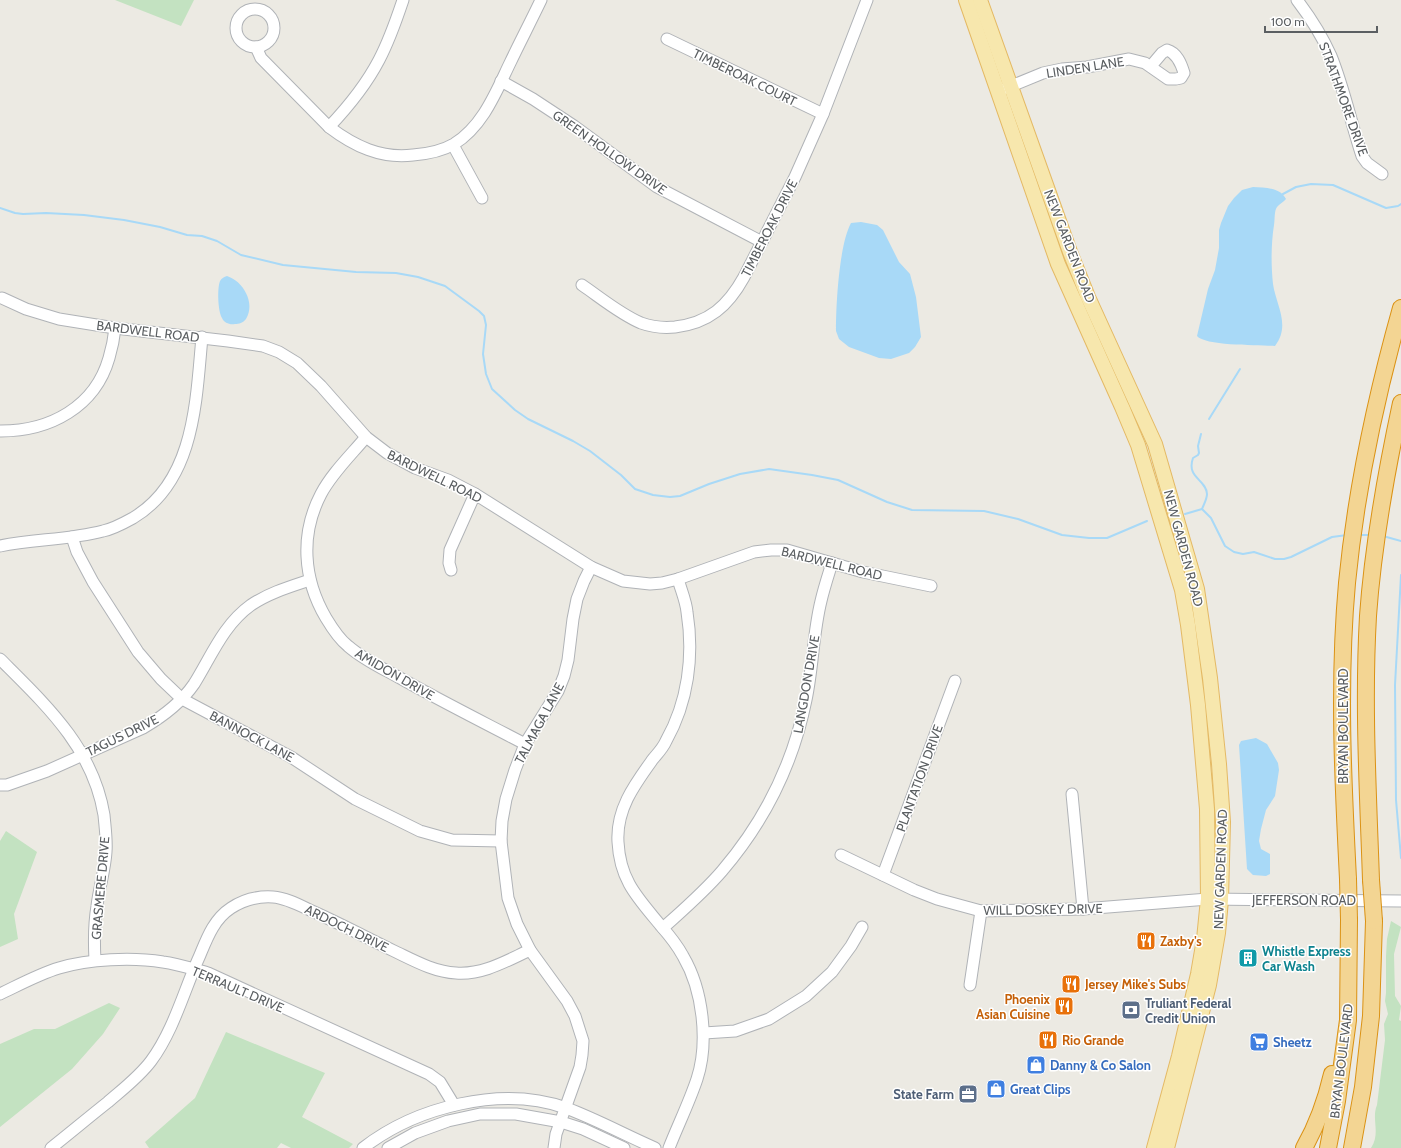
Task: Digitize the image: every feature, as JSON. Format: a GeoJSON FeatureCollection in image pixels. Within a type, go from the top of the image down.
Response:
{"type":"FeatureCollection","features":[{"type":"Feature","properties":{"kind":"highway","name":"BRYAN BOULEVARD"},"geometry":{"type":"LineString","coordinates":[[1328,1148],[1337,1101],[1348,1020],[1350,962],[1350,920],[1342,712],[1347,583],[1366,456],[1385,369],[1401,308]]}},
{"type":"Feature","properties":{"kind":"highway","name":"BRYAN BOULEVARD"},"geometry":{"type":"LineString","coordinates":[[1352,1148],[1363,1087],[1371,1016],[1374,921],[1365,734],[1368,616],[1373,560],[1385,480],[1401,403]]}},
{"type":"Feature","properties":{"kind":"highway"},"geometry":{"type":"LineString","coordinates":[[1304,1148],[1318,1121],[1335,1064],[1350,962]]}},
{"type":"Feature","properties":{"kind":"highway"},"geometry":{"type":"LineString","coordinates":[[1357,1148],[1363,1087]]}},
{"type":"Feature","properties":{"kind":"main road","name":"NEW GARDEN ROAD"},"geometry":{"type":"LineString","coordinates":[[966,0],[1058,264],[1138,445],[1182,590],[1188,624],[1198,705],[1208,809],[1209,883],[1214,899],[1217,940],[1208,992],[1167,1148]]}},
{"type":"Feature","properties":{"kind":"main road","name":"NEW GARDEN ROAD"},"geometry":{"type":"LineString","coordinates":[[980,0],[1070,252],[1128,386],[1155,444],[1197,589],[1210,678],[1218,749],[1223,822],[1214,899],[1179,1056],[1154,1148]]}},
{"type":"Feature","properties":{"kind":"main road"},"geometry":{"type":"LineString","coordinates":[[1014,138],[1028,133]]}},
{"type":"Feature","properties":{"kind":"main road"},"geometry":{"type":"LineString","coordinates":[[1083,323],[1092,333],[1102,350],[1108,350],[1111,347]]}},
{"type":"Feature","properties":{"kind":"main road"},"geometry":{"type":"LineString","coordinates":[[1102,363],[1106,361],[1110,362],[1117,376],[1128,386]]}},
{"type":"Feature","properties":{"kind":"main road"},"geometry":{"type":"LineString","coordinates":[[1122,407],[1129,412],[1134,426],[1139,433],[1143,433],[1148,429]]}},
{"type":"Feature","properties":{"kind":"main road"},"geometry":{"type":"LineString","coordinates":[[1198,705],[1205,706],[1206,708],[1210,730],[1218,749]]}},
{"type":"Feature","properties":{"kind":"street"},"geometry":{"type":"LineString","coordinates":[[329,127],[354,98],[378,62],[390,38],[403,0]]}},
{"type":"Feature","properties":{"kind":"street"},"geometry":{"type":"LineString","coordinates":[[256,47],[261,58],[329,127],[340,136],[368,150],[388,155],[402,156],[422,154],[437,151],[453,145],[475,125],[488,106],[541,0]]}},
{"type":"Feature","properties":{"kind":"street","name":"TIMBEROAK DRIVE"},"geometry":{"type":"LineString","coordinates":[[582,285],[624,315],[641,323],[658,327],[687,326],[712,315],[726,303],[736,292],[795,178],[823,114],[867,0]]}},
{"type":"Feature","properties":{"kind":"street","name":"STRATHMORE DRIVE"},"geometry":{"type":"LineString","coordinates":[[1298,0],[1311,19],[1330,55],[1340,82],[1362,156],[1367,163],[1382,174]]}},
{"type":"Feature","properties":{"kind":"street","name":"TIMBEROAK COURT"},"geometry":{"type":"LineString","coordinates":[[667,39],[823,114]]}},
{"type":"Feature","properties":{"kind":"street","name":"LINDEN LANE"},"geometry":{"type":"LineString","coordinates":[[998,91],[1012,87],[1043,73],[1062,69],[1087,67],[1129,59],[1145,63],[1150,66]]}},
{"type":"Feature","properties":{"kind":"street","name":"GREEN HOLLOW DRIVE"},"geometry":{"type":"LineString","coordinates":[[501,81],[533,99],[574,126],[657,187],[762,242]]}},
{"type":"Feature","properties":{"kind":"street"},"geometry":{"type":"LineString","coordinates":[[453,145],[482,198]]}},
{"type":"Feature","properties":{"kind":"street","name":"BARDWELL ROAD"},"geometry":{"type":"LineString","coordinates":[[2,298],[26,309],[59,319],[115,328],[202,337],[263,346],[279,352],[297,363],[321,386],[366,437],[387,453],[415,468],[448,480],[475,494],[591,567],[623,581],[650,584],[662,583],[678,579],[754,552],[771,550],[793,552],[863,572],[931,586]]}},
{"type":"Feature","properties":{"kind":"street"},"geometry":{"type":"LineString","coordinates":[[2,431],[18,431],[38,427],[58,420],[76,407],[90,394],[102,377],[109,358],[115,328]]}},
{"type":"Feature","properties":{"kind":"street"},"geometry":{"type":"LineString","coordinates":[[0,546],[72,537],[104,531],[129,520],[152,504],[169,485],[185,451],[191,429],[198,386],[202,337]]}},
{"type":"Feature","properties":{"kind":"street","name":"AMIDON DRIVE"},"geometry":{"type":"LineString","coordinates":[[366,437],[334,474],[322,493],[314,511],[308,532],[306,552],[310,580],[318,604],[332,628],[347,646],[371,663],[525,744]]}},
{"type":"Feature","properties":{"kind":"street"},"geometry":{"type":"LineString","coordinates":[[451,570],[449,563],[450,550],[475,494]]}},
{"type":"Feature","properties":{"kind":"street","name":"BANNOCK LANE"},"geometry":{"type":"LineString","coordinates":[[72,537],[77,552],[94,582],[138,652],[161,679],[182,699],[270,744],[306,765],[355,799],[424,833],[452,840],[500,841]]}},
{"type":"Feature","properties":{"kind":"street","name":"LANGDON DRIVE"},"geometry":{"type":"LineString","coordinates":[[663,928],[712,881],[742,846],[759,820],[787,766],[797,736],[806,699],[821,601],[832,563]]}},
{"type":"Feature","properties":{"kind":"street","name":"TALMAGA LANE"},"geometry":{"type":"LineString","coordinates":[[554,1148],[555,1138],[580,1067],[583,1041],[575,1016],[567,1001],[530,950],[517,924],[508,898],[500,841],[506,799],[514,770],[525,744],[558,691],[564,676],[568,660],[577,599],[591,567]]}},
{"type":"Feature","properties":{"kind":"street"},"geometry":{"type":"LineString","coordinates":[[668,1148],[697,1079],[704,1033],[699,1000],[683,956],[627,883],[620,862],[618,827],[625,802],[666,742],[676,721],[686,688],[690,642],[687,611],[678,579]]}},
{"type":"Feature","properties":{"kind":"street","name":"TAGUS DRIVE"},"geometry":{"type":"LineString","coordinates":[[0,785],[7,785],[47,771],[158,720],[182,699],[193,686],[225,631],[250,606],[270,594],[310,580]]}},
{"type":"Feature","properties":{"kind":"street","name":"GRASMERE DRIVE"},"geometry":{"type":"LineString","coordinates":[[0,658],[33,691],[62,724],[82,754],[93,775],[101,798],[105,827],[106,851],[94,925],[95,960]]}},
{"type":"Feature","properties":{"kind":"street","name":"PLANTATION DRIVE"},"geometry":{"type":"LineString","coordinates":[[883,875],[955,681]]}},
{"type":"Feature","properties":{"kind":"street"},"geometry":{"type":"LineString","coordinates":[[1072,794],[1083,910]]}},
{"type":"Feature","properties":{"kind":"street","name":"WILL DOSKEY DRIVE"},"geometry":{"type":"LineString","coordinates":[[841,855],[937,899],[981,911],[1083,910],[1214,899]]}},
{"type":"Feature","properties":{"kind":"street","name":"ARDOCH DRIVE"},"geometry":{"type":"LineString","coordinates":[[51,1148],[136,1078],[151,1061],[169,1030],[193,969],[210,932],[219,918],[229,909],[241,903],[261,897],[274,897],[290,902],[328,918],[411,960],[430,967],[455,973],[487,970],[530,950]]}},
{"type":"Feature","properties":{"kind":"street","name":"JEFFERSON ROAD"},"geometry":{"type":"LineString","coordinates":[[1214,899],[1401,902]]}},
{"type":"Feature","properties":{"kind":"street"},"geometry":{"type":"LineString","coordinates":[[970,985],[981,911]]}},
{"type":"Feature","properties":{"kind":"street"},"geometry":{"type":"LineString","coordinates":[[704,1033],[735,1031],[769,1019],[806,996],[832,972],[851,946],[862,927]]}},
{"type":"Feature","properties":{"kind":"street","name":"TERRAULT DRIVE"},"geometry":{"type":"LineString","coordinates":[[0,994],[59,968],[95,960],[162,962],[193,969],[208,973],[429,1074],[440,1082],[454,1105]]}},
{"type":"Feature","properties":{"kind":"street"},"geometry":{"type":"LineString","coordinates":[[364,1148],[394,1128],[414,1118],[468,1102],[504,1099],[535,1101],[565,1108],[655,1148]]}},
{"type":"Feature","properties":{"kind":"street"},"geometry":{"type":"LineString","coordinates":[[388,1148],[415,1133],[448,1121],[480,1114],[516,1114],[561,1122],[583,1129],[624,1148]]}},
{"type":"Feature","properties":{"kind":"green space"},"geometry":{"type":"Polygon","coordinates":[[[115,0],[194,0],[181,26],[115,0]]]}},
{"type":"Feature","properties":{"kind":"green space"},"geometry":{"type":"Polygon","coordinates":[[[6,831],[37,852],[14,914],[18,939],[0,947],[0,841],[6,831]]]}},
{"type":"Feature","properties":{"kind":"green space"},"geometry":{"type":"Polygon","coordinates":[[[1391,921],[1401,927],[1394,954],[1395,996],[1401,1006],[1399,1020],[1401,1021],[1401,1148],[1371,1148],[1376,1131],[1375,1110],[1377,1105],[1385,1040],[1384,1024],[1388,1014],[1385,1001],[1386,956],[1387,939],[1391,921]]]}},
{"type":"Feature","properties":{"kind":"green space"},"geometry":{"type":"Polygon","coordinates":[[[109,1003],[120,1008],[103,1034],[72,1069],[0,1127],[0,1044],[34,1029],[55,1029],[109,1003]]]}},
{"type":"Feature","properties":{"kind":"green space"},"geometry":{"type":"Polygon","coordinates":[[[226,1032],[325,1073],[302,1117],[353,1144],[349,1148],[291,1148],[281,1143],[277,1148],[149,1148],[145,1142],[195,1098],[226,1032]]]}},
{"type":"Feature","properties":{"kind":"water"},"geometry":{"type":"Polygon","coordinates":[[[1253,187],[1276,190],[1286,199],[1275,211],[1272,247],[1273,284],[1282,323],[1280,338],[1275,346],[1210,342],[1197,336],[1208,289],[1215,270],[1219,248],[1219,230],[1228,206],[1234,198],[1242,190],[1253,187]]]}},
{"type":"Feature","properties":{"kind":"water"},"geometry":{"type":"Polygon","coordinates":[[[861,222],[877,225],[883,230],[899,262],[910,274],[916,297],[921,337],[909,353],[891,359],[879,358],[849,347],[839,339],[836,331],[838,291],[844,246],[851,223],[861,222]]]}},
{"type":"Feature","properties":{"kind":"water"},"geometry":{"type":"Polygon","coordinates":[[[227,276],[243,288],[249,300],[249,313],[245,320],[239,323],[227,323],[223,320],[221,315],[218,300],[218,289],[220,281],[227,276]]]}},
{"type":"Feature","properties":{"kind":"water"},"geometry":{"type":"Polygon","coordinates":[[[1256,738],[1267,744],[1278,763],[1279,770],[1275,796],[1266,810],[1259,841],[1261,849],[1270,854],[1270,874],[1266,876],[1253,875],[1247,869],[1239,745],[1241,741],[1256,738]]]}},
{"type":"Feature","properties":{"kind":"waterway"},"geometry":{"type":"LineString","coordinates":[[1283,194],[1296,187],[1311,184],[1333,185],[1386,208],[1401,204]]}},
{"type":"Feature","properties":{"kind":"waterway"},"geometry":{"type":"LineString","coordinates":[[0,208],[23,214],[46,213],[84,215],[124,220],[160,227],[187,235],[202,236],[217,241],[241,255],[283,265],[356,272],[396,273],[418,277],[445,286],[484,316],[486,325],[483,354],[486,374],[492,389],[515,410],[528,419],[590,451],[621,475],[635,489],[653,495],[670,497],[680,496],[709,484],[740,474],[769,469],[838,480],[887,502],[912,510],[984,511],[1018,519],[1062,535],[1107,538],[1147,521]]}},
{"type":"Feature","properties":{"kind":"waterway"},"geometry":{"type":"LineString","coordinates":[[1209,419],[1240,369]]}},
{"type":"Feature","properties":{"kind":"waterway"},"geometry":{"type":"LineString","coordinates":[[1201,434],[1198,446],[1199,453],[1193,458],[1192,470],[1206,489],[1207,496],[1202,509]]}},
{"type":"Feature","properties":{"kind":"waterway"},"geometry":{"type":"LineString","coordinates":[[1202,509],[1211,518],[1225,546],[1234,552],[1243,554],[1254,552],[1275,559],[1284,559],[1332,537],[1347,535]]}},
{"type":"Feature","properties":{"kind":"waterway"},"geometry":{"type":"LineString","coordinates":[[1185,514],[1202,509]]}},
{"type":"Feature","properties":{"kind":"waterway"},"geometry":{"type":"LineString","coordinates":[[1359,535],[1371,535]]}},
{"type":"Feature","properties":{"kind":"waterway"},"geometry":{"type":"LineString","coordinates":[[1383,536],[1401,541]]}},
{"type":"Feature","properties":{"kind":"waterway"},"geometry":{"type":"LineString","coordinates":[[1401,575],[1395,685],[1396,800],[1401,858]]}},
{"type":"Feature","properties":{"kind":"place","name":"Zaxby's"},"geometry":{"type":"Point","coordinates":[1146,941]}},
{"type":"Feature","properties":{"kind":"place","name":"Whistle Express Car Wash"},"geometry":{"type":"Point","coordinates":[1248,958]}},
{"type":"Feature","properties":{"kind":"place","name":"Jersey Mike's Subs"},"geometry":{"type":"Point","coordinates":[1071,984]}},
{"type":"Feature","properties":{"kind":"place","name":"Phoenix Asian Cuisine"},"geometry":{"type":"Point","coordinates":[1064,1006]}},
{"type":"Feature","properties":{"kind":"place","name":"Truliant Federal Credit Union"},"geometry":{"type":"Point","coordinates":[1131,1010]}},
{"type":"Feature","properties":{"kind":"place","name":"Rio Grande"},"geometry":{"type":"Point","coordinates":[1048,1040]}},
{"type":"Feature","properties":{"kind":"place","name":"Sheetz"},"geometry":{"type":"Point","coordinates":[1259,1042]}},
{"type":"Feature","properties":{"kind":"place","name":"Danny & Co Salon"},"geometry":{"type":"Point","coordinates":[1036,1065]}},
{"type":"Feature","properties":{"kind":"place","name":"Great Clips"},"geometry":{"type":"Point","coordinates":[996,1089]}},
{"type":"Feature","properties":{"kind":"place","name":"State Farm"},"geometry":{"type":"Point","coordinates":[968,1094]}}]}
